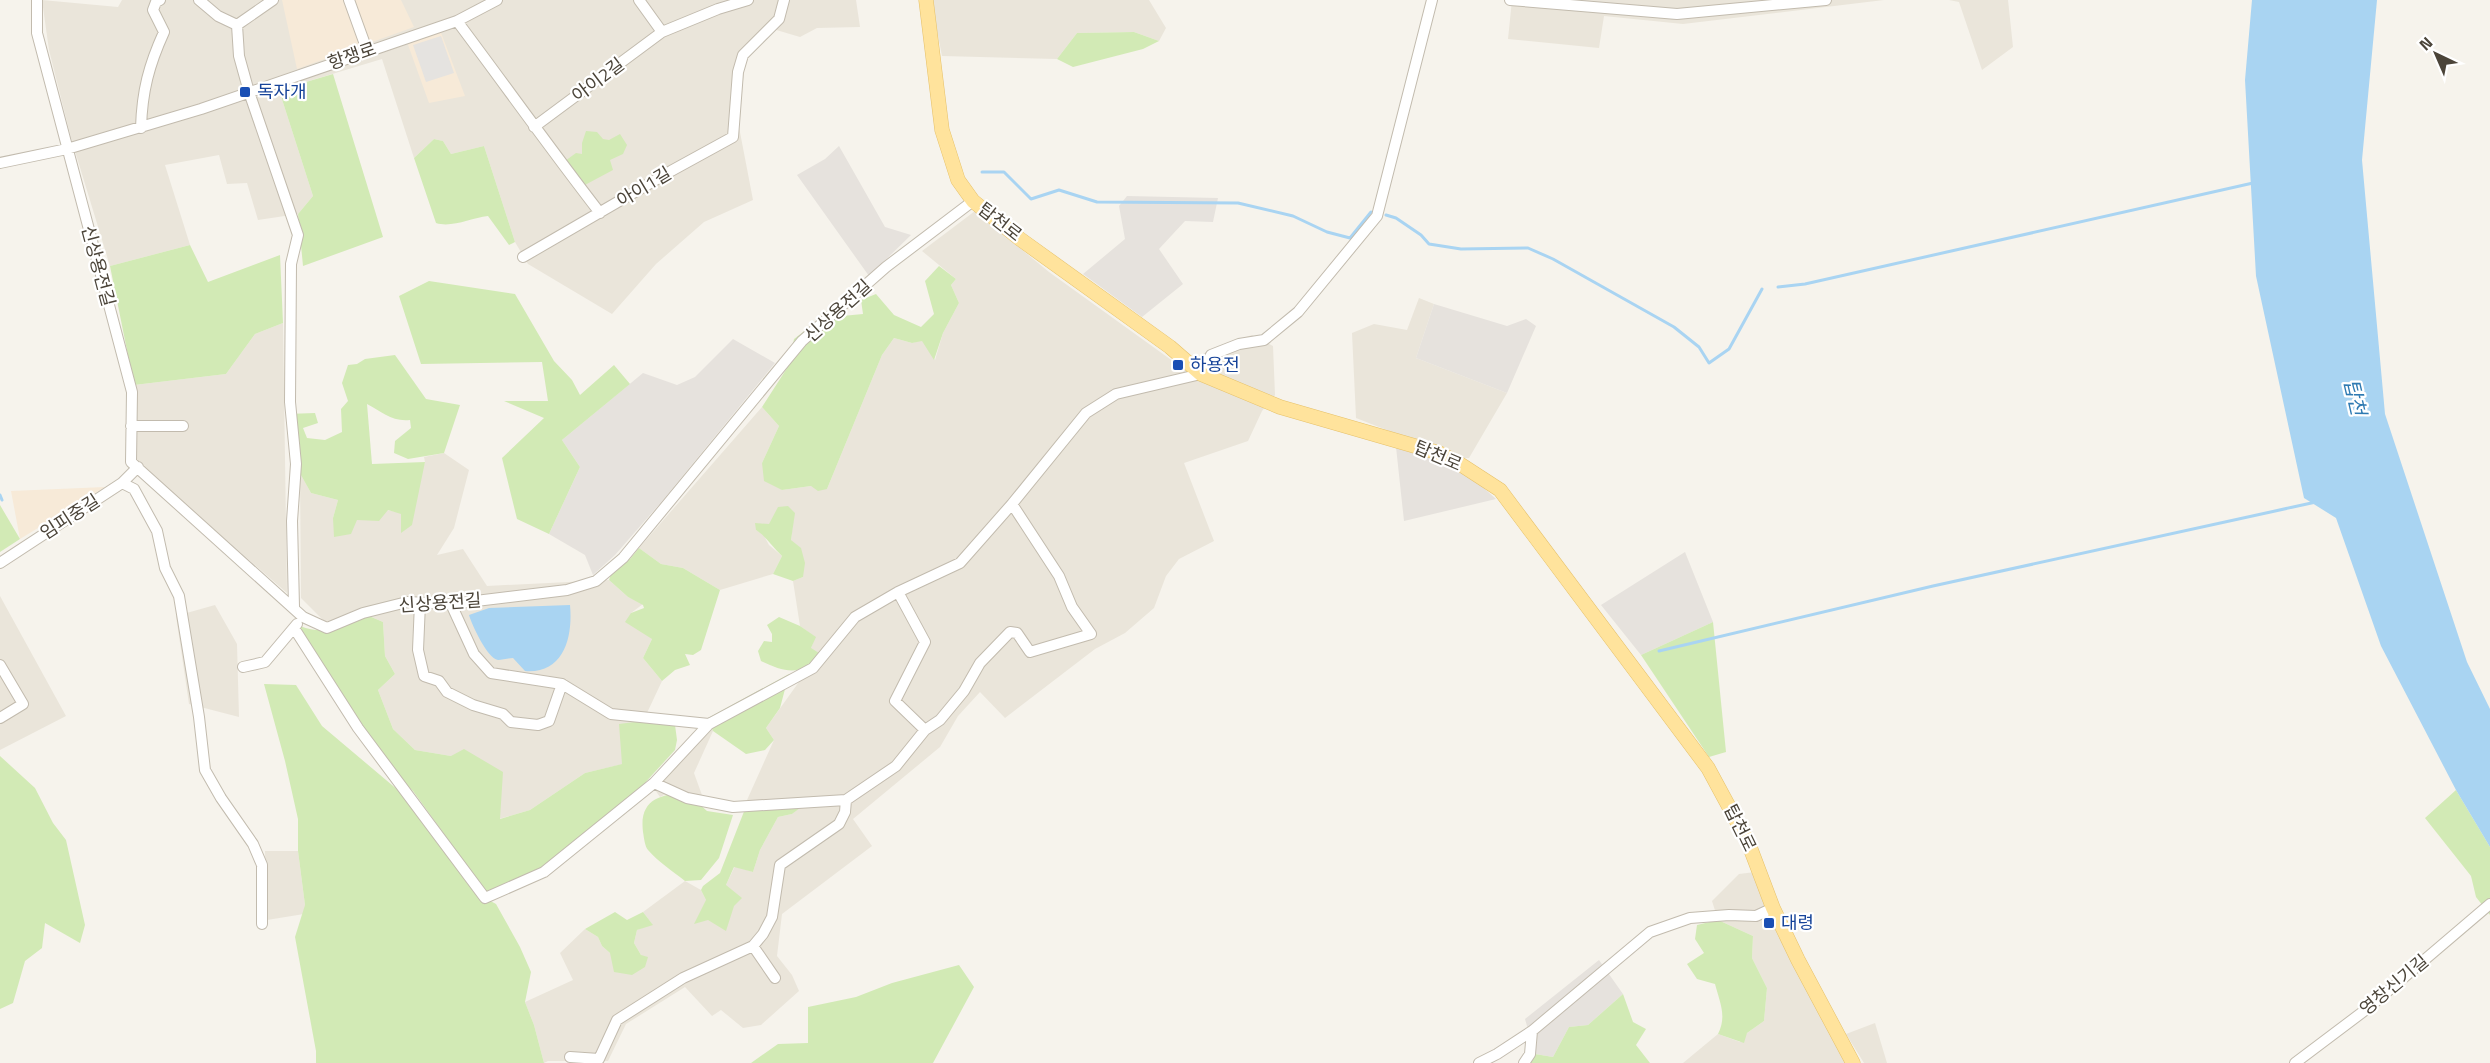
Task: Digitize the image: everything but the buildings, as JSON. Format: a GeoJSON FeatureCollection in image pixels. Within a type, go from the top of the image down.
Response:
{"type":"FeatureCollection","features":[{"type":"Feature","properties":{"kind":"main road","name":"탑천로"},"geometry":{"type":"LineString","coordinates":[[926,0],[942,130],[958,180],[973,201],[1170,347],[1201,374],[1280,407],[1439,453],[1500,490],[1708,768],[1748,842],[1773,908],[1853,1063]]}},
{"type":"Feature","properties":{"kind":"street"},"geometry":{"type":"LineString","coordinates":[[37,0],[37,33],[67,149]]}},
{"type":"Feature","properties":{"kind":"street"},"geometry":{"type":"LineString","coordinates":[[141,128],[142,98],[150,62],[164,32],[153,10],[156,2],[160,0]]}},
{"type":"Feature","properties":{"kind":"street"},"geometry":{"type":"LineString","coordinates":[[199,0],[218,16],[237,25]]}},
{"type":"Feature","properties":{"kind":"street"},"geometry":{"type":"LineString","coordinates":[[237,25],[273,0]]}},
{"type":"Feature","properties":{"kind":"street"},"geometry":{"type":"LineString","coordinates":[[349,0],[367,50]]}},
{"type":"Feature","properties":{"kind":"street","name":"항쟁로"},"geometry":{"type":"LineString","coordinates":[[0,163],[67,149],[141,128],[457,21],[497,0]]}},
{"type":"Feature","properties":{"kind":"street"},"geometry":{"type":"LineString","coordinates":[[639,0],[662,32]]}},
{"type":"Feature","properties":{"kind":"street","name":"아이2길"},"geometry":{"type":"LineString","coordinates":[[534,127],[662,32],[717,4],[748,0]]}},
{"type":"Feature","properties":{"kind":"street","name":"아이1길"},"geometry":{"type":"LineString","coordinates":[[457,21],[600,213],[670,171],[734,137],[738,72],[743,55],[780,19],[784,0]]}},
{"type":"Feature","properties":{"kind":"street"},"geometry":{"type":"LineString","coordinates":[[294,628],[358,728],[485,898],[544,872],[654,783],[709,724],[813,668],[855,617],[898,592],[960,563],[1086,414],[1116,394],[1201,374],[1211,356],[1239,344],[1264,340],[1298,312],[1377,216],[1432,0]]}},
{"type":"Feature","properties":{"kind":"street"},"geometry":{"type":"LineString","coordinates":[[1510,0],[1677,14],[1826,0]]}},
{"type":"Feature","properties":{"kind":"street"},"geometry":{"type":"LineString","coordinates":[[237,25],[239,56],[249,92],[298,235],[291,264],[290,402],[296,464],[292,520],[294,607]]}},
{"type":"Feature","properties":{"kind":"street","name":"신상용전길"},"geometry":{"type":"LineString","coordinates":[[67,149],[132,392],[131,462],[303,617],[327,628],[406,602],[451,604],[567,590],[596,581],[623,558],[802,341],[886,267],[973,201]]}},
{"type":"Feature","properties":{"kind":"street"},"geometry":{"type":"LineString","coordinates":[[523,257],[600,213]]}},
{"type":"Feature","properties":{"kind":"street"},"geometry":{"type":"LineString","coordinates":[[131,426],[183,426]]}},
{"type":"Feature","properties":{"kind":"street","name":"임피중길"},"geometry":{"type":"LineString","coordinates":[[0,563],[122,483],[138,467]]}},
{"type":"Feature","properties":{"kind":"street"},"geometry":{"type":"LineString","coordinates":[[122,483],[134,489],[157,531],[165,568],[178,596],[199,717],[205,770],[221,798],[253,844],[262,865],[262,924]]}},
{"type":"Feature","properties":{"kind":"street"},"geometry":{"type":"LineString","coordinates":[[654,783],[687,798],[733,807],[846,800],[896,766],[925,730],[940,720],[964,691],[980,663],[1010,632],[1017,633],[1030,652],[1090,634],[1072,607],[1059,576],[1012,504]]}},
{"type":"Feature","properties":{"kind":"street"},"geometry":{"type":"LineString","coordinates":[[898,592],[925,642],[895,701],[925,730]]}},
{"type":"Feature","properties":{"kind":"street"},"geometry":{"type":"LineString","coordinates":[[420,603],[418,650],[423,676],[439,681],[447,692],[473,705],[503,714],[511,722],[538,725],[549,721],[562,684]]}},
{"type":"Feature","properties":{"kind":"street"},"geometry":{"type":"LineString","coordinates":[[451,604],[474,654],[491,674],[562,684],[611,714],[709,724]]}},
{"type":"Feature","properties":{"kind":"street"},"geometry":{"type":"LineString","coordinates":[[243,667],[265,662],[303,617]]}},
{"type":"Feature","properties":{"kind":"street"},"geometry":{"type":"LineString","coordinates":[[0,665],[23,704],[0,717]]}},
{"type":"Feature","properties":{"kind":"street"},"geometry":{"type":"LineString","coordinates":[[570,1057],[599,1059],[617,1020],[683,978],[753,946],[772,917],[780,865],[839,824],[845,812],[846,800]]}},
{"type":"Feature","properties":{"kind":"street","name":"영창신기길"},"geometry":{"type":"LineString","coordinates":[[2295,1063],[2368,1008],[2490,904]]}},
{"type":"Feature","properties":{"kind":"street"},"geometry":{"type":"LineString","coordinates":[[1479,1063],[1532,1031],[1650,932],[1690,918],[1729,915],[1756,916],[1773,908]]}},
{"type":"Feature","properties":{"kind":"street"},"geometry":{"type":"LineString","coordinates":[[753,946],[776,978]]}},
{"type":"Feature","properties":{"kind":"street"},"geometry":{"type":"LineString","coordinates":[[1524,1063],[1530,1054],[1532,1031]]}},
{"type":"Feature","properties":{"kind":"shaded area"},"geometry":{"type":"Polygon","coordinates":[[[42,0],[118,7],[122,0],[856,0],[860,27],[817,28],[800,37],[773,29],[745,59],[739,127],[753,200],[704,222],[656,264],[612,314],[528,264],[515,242],[484,146],[451,154],[443,141],[434,139],[414,158],[382,59],[279,90],[313,196],[298,214],[258,220],[247,183],[227,184],[219,155],[165,165],[190,245],[110,266],[71,138],[49,50],[42,0]]]}},
{"type":"Feature","properties":{"kind":"shaded area"},"geometry":{"type":"Polygon","coordinates":[[[282,0],[401,0],[414,27],[297,69],[282,0]]]}},
{"type":"Feature","properties":{"kind":"shaded area"},"geometry":{"type":"Polygon","coordinates":[[[931,0],[1149,0],[1166,28],[1159,41],[1134,32],[1077,33],[1057,59],[942,56],[931,0]]]}},
{"type":"Feature","properties":{"kind":"shaded area"},"geometry":{"type":"Polygon","coordinates":[[[1512,0],[1884,0],[1683,24],[1604,16],[1599,48],[1508,39],[1512,0]]]}},
{"type":"Feature","properties":{"kind":"shaded area"},"geometry":{"type":"Polygon","coordinates":[[[1949,0],[2008,0],[2013,47],[1982,70],[1959,2],[1949,0]]]}},
{"type":"Feature","properties":{"kind":"shaded area"},"geometry":{"type":"Polygon","coordinates":[[[440,30],[465,96],[429,103],[407,42],[440,30]]]}},
{"type":"Feature","properties":{"kind":"shaded area"},"geometry":{"type":"Polygon","coordinates":[[[441,36],[454,73],[426,82],[413,45],[441,36]]]}},
{"type":"Feature","properties":{"kind":"shaded area"},"geometry":{"type":"Polygon","coordinates":[[[839,146],[885,227],[911,235],[869,276],[797,175],[825,159],[839,146]]]}},
{"type":"Feature","properties":{"kind":"shaded area"},"geometry":{"type":"Polygon","coordinates":[[[1127,196],[1218,198],[1213,222],[1185,221],[1159,249],[1183,284],[1142,317],[1083,274],[1125,239],[1119,206],[1127,196]]]}},
{"type":"Feature","properties":{"kind":"shaded area"},"geometry":{"type":"Polygon","coordinates":[[[975,211],[1049,272],[1188,372],[1196,357],[1252,335],[1273,346],[1275,395],[1262,411],[1248,441],[1184,463],[1214,541],[1179,559],[1166,576],[1154,608],[1125,633],[1095,649],[1005,718],[980,692],[958,716],[940,747],[853,819],[872,846],[782,914],[777,956],[792,975],[799,991],[761,1025],[743,1028],[721,1010],[712,1016],[685,987],[626,1024],[608,1061],[548,1061],[544,1063],[525,1002],[573,980],[560,953],[585,929],[598,937],[602,946],[610,953],[641,955],[634,943],[637,930],[652,924],[643,912],[685,881],[701,890],[706,900],[726,885],[735,866],[753,872],[760,850],[778,817],[792,814],[803,805],[747,800],[774,740],[766,728],[811,665],[811,648],[815,637],[800,626],[793,581],[803,577],[791,540],[794,513],[756,530],[763,534],[769,545],[782,556],[773,574],[720,590],[683,568],[661,564],[639,548],[762,407],[779,426],[762,463],[782,490],[811,486],[827,489],[882,355],[894,338],[912,343],[922,340],[935,360],[943,333],[959,303],[951,285],[956,279],[922,251],[975,211]]]}},
{"type":"Feature","properties":{"kind":"shaded area"},"geometry":{"type":"Polygon","coordinates":[[[1419,298],[1434,304],[1416,358],[1507,393],[1469,458],[1458,458],[1356,418],[1352,333],[1374,324],[1407,330],[1419,298]]]}},
{"type":"Feature","properties":{"kind":"shaded area"},"geometry":{"type":"Polygon","coordinates":[[[1434,304],[1507,326],[1526,319],[1536,326],[1507,393],[1416,358],[1434,304]]]}},
{"type":"Feature","properties":{"kind":"shaded area"},"geometry":{"type":"Polygon","coordinates":[[[283,323],[287,593],[136,461],[134,385],[226,374],[255,334],[283,323]]]}},
{"type":"Feature","properties":{"kind":"shaded area"},"geometry":{"type":"Polygon","coordinates":[[[733,339],[775,363],[663,500],[615,555],[593,575],[585,555],[549,534],[580,467],[562,440],[643,373],[677,385],[695,377],[733,339]]]}},
{"type":"Feature","properties":{"kind":"shaded area"},"geometry":{"type":"Polygon","coordinates":[[[1396,447],[1428,455],[1455,466],[1496,499],[1404,521],[1396,447]]]}},
{"type":"Feature","properties":{"kind":"shaded area"},"geometry":{"type":"Polygon","coordinates":[[[444,453],[469,470],[454,528],[437,555],[463,549],[487,586],[609,580],[628,597],[643,604],[631,613],[652,639],[643,658],[662,681],[623,764],[585,773],[530,810],[499,819],[451,756],[415,750],[393,729],[378,690],[395,674],[385,656],[383,622],[369,616],[325,622],[301,598],[300,473],[311,493],[338,500],[333,518],[357,520],[387,510],[401,513],[401,532],[425,462],[424,457],[444,453]]]}},
{"type":"Feature","properties":{"kind":"shaded area"},"geometry":{"type":"Polygon","coordinates":[[[105,487],[20,539],[11,491],[105,487]]]}},
{"type":"Feature","properties":{"kind":"shaded area"},"geometry":{"type":"Polygon","coordinates":[[[1685,552],[1713,622],[1641,655],[1601,605],[1685,552]]]}},
{"type":"Feature","properties":{"kind":"shaded area"},"geometry":{"type":"Polygon","coordinates":[[[0,596],[66,716],[0,750],[0,596]]]}},
{"type":"Feature","properties":{"kind":"shaded area"},"geometry":{"type":"Polygon","coordinates":[[[215,605],[237,644],[239,717],[189,704],[176,616],[215,605]]]}},
{"type":"Feature","properties":{"kind":"shaded area"},"geometry":{"type":"Polygon","coordinates":[[[712,728],[713,731],[694,773],[703,798],[666,794],[660,797],[655,790],[661,781],[712,728]]]}},
{"type":"Feature","properties":{"kind":"shaded area"},"geometry":{"type":"Polygon","coordinates":[[[265,851],[298,851],[305,905],[304,914],[267,920],[265,851]]]}},
{"type":"Feature","properties":{"kind":"shaded area"},"geometry":{"type":"Polygon","coordinates":[[[1755,872],[1778,934],[1849,1063],[1683,1063],[1718,1034],[1740,1042],[1747,1033],[1764,1021],[1767,988],[1752,958],[1753,936],[1718,920],[1712,901],[1739,874],[1755,872]]]}},
{"type":"Feature","properties":{"kind":"shaded area"},"geometry":{"type":"Polygon","coordinates":[[[1599,960],[1623,994],[1588,1025],[1569,1027],[1553,1057],[1535,1054],[1525,1019],[1599,960]]]}},
{"type":"Feature","properties":{"kind":"shaded area"},"geometry":{"type":"Polygon","coordinates":[[[1875,1023],[1887,1063],[1864,1063],[1846,1034],[1875,1023]]]}},
{"type":"Feature","properties":{"kind":"green space"},"geometry":{"type":"Polygon","coordinates":[[[1134,32],[1159,41],[1143,49],[1073,67],[1057,59],[1077,33],[1134,32]]]}},
{"type":"Feature","properties":{"kind":"green space"},"geometry":{"type":"Polygon","coordinates":[[[333,74],[383,237],[303,266],[298,214],[313,196],[279,90],[333,74]]]}},
{"type":"Feature","properties":{"kind":"green space"},"geometry":{"type":"Polygon","coordinates":[[[586,131],[597,132],[603,139],[609,140],[620,134],[627,145],[623,154],[610,160],[613,170],[583,186],[565,161],[576,153],[582,154],[582,143],[586,131]]]}},
{"type":"Feature","properties":{"kind":"green space"},"geometry":{"type":"Polygon","coordinates":[[[434,139],[443,141],[451,154],[484,146],[515,242],[509,245],[488,216],[455,224],[436,223],[414,158],[434,139]]]}},
{"type":"Feature","properties":{"kind":"green space"},"geometry":{"type":"Polygon","coordinates":[[[190,245],[208,282],[280,255],[283,323],[255,334],[226,374],[134,385],[110,266],[190,245]]]}},
{"type":"Feature","properties":{"kind":"green space"},"geometry":{"type":"Polygon","coordinates":[[[939,266],[956,279],[951,285],[959,303],[943,333],[934,360],[922,341],[912,343],[894,338],[882,355],[827,489],[818,491],[811,486],[782,490],[764,481],[762,463],[779,426],[762,407],[789,365],[794,339],[821,318],[863,314],[861,300],[876,294],[894,315],[921,327],[934,314],[925,281],[939,266]]]}},
{"type":"Feature","properties":{"kind":"green space"},"geometry":{"type":"Polygon","coordinates":[[[429,281],[515,294],[554,361],[572,380],[580,395],[614,365],[630,384],[562,440],[580,467],[549,534],[517,519],[502,458],[544,418],[504,401],[548,401],[542,362],[421,364],[399,296],[429,281]]]}},
{"type":"Feature","properties":{"kind":"green space"},"geometry":{"type":"Polygon","coordinates":[[[395,355],[426,399],[460,405],[444,453],[408,459],[394,453],[395,441],[411,428],[410,420],[392,418],[367,404],[372,464],[425,462],[412,525],[401,533],[401,514],[388,510],[379,521],[357,520],[351,534],[334,537],[333,518],[338,500],[311,493],[292,459],[287,414],[315,413],[318,423],[303,428],[307,438],[325,440],[342,432],[341,409],[348,401],[342,383],[348,365],[357,364],[365,359],[395,355]]]}},
{"type":"Feature","properties":{"kind":"green space"},"geometry":{"type":"Polygon","coordinates":[[[0,505],[20,539],[0,552],[0,505]]]}},
{"type":"Feature","properties":{"kind":"green space"},"geometry":{"type":"Polygon","coordinates":[[[788,506],[795,513],[791,540],[801,548],[805,563],[803,577],[793,581],[773,574],[782,556],[756,530],[755,523],[769,524],[778,507],[788,506]]]}},
{"type":"Feature","properties":{"kind":"green space"},"geometry":{"type":"Polygon","coordinates":[[[639,548],[661,564],[683,568],[720,590],[701,650],[693,655],[685,654],[690,665],[675,670],[662,681],[643,658],[652,639],[625,622],[631,613],[644,608],[643,605],[628,597],[609,580],[612,571],[626,558],[630,559],[639,548]]]}},
{"type":"Feature","properties":{"kind":"green space"},"geometry":{"type":"Polygon","coordinates":[[[369,616],[383,622],[385,656],[395,674],[378,690],[393,729],[415,750],[451,756],[464,749],[503,772],[500,819],[530,810],[585,773],[622,764],[619,724],[642,721],[675,725],[677,740],[675,750],[632,797],[547,866],[486,892],[413,791],[374,756],[320,670],[304,654],[300,626],[327,630],[369,616]]]}},
{"type":"Feature","properties":{"kind":"green space"},"geometry":{"type":"Polygon","coordinates":[[[779,617],[800,626],[816,637],[811,648],[819,653],[813,661],[800,669],[785,670],[761,661],[758,651],[764,641],[772,642],[772,634],[767,625],[779,617]]]}},
{"type":"Feature","properties":{"kind":"green space"},"geometry":{"type":"Polygon","coordinates":[[[1713,622],[1726,752],[1709,757],[1641,655],[1713,622]]]}},
{"type":"Feature","properties":{"kind":"green space"},"geometry":{"type":"Polygon","coordinates":[[[789,674],[780,708],[766,728],[774,740],[765,750],[746,754],[713,731],[708,718],[789,674]]]}},
{"type":"Feature","properties":{"kind":"green space"},"geometry":{"type":"Polygon","coordinates":[[[264,684],[296,685],[322,726],[405,796],[474,892],[496,904],[531,972],[525,1002],[544,1063],[316,1063],[316,1051],[295,937],[305,905],[298,851],[298,819],[264,684]]]}},
{"type":"Feature","properties":{"kind":"green space"},"geometry":{"type":"Polygon","coordinates":[[[0,756],[35,788],[53,823],[66,840],[85,925],[80,943],[45,923],[42,948],[25,961],[13,1003],[0,1009],[0,756]]]}},
{"type":"Feature","properties":{"kind":"green space"},"geometry":{"type":"Polygon","coordinates":[[[2456,790],[2490,847],[2490,915],[2476,897],[2471,876],[2425,818],[2456,790]]]}},
{"type":"Feature","properties":{"kind":"green space"},"geometry":{"type":"Polygon","coordinates":[[[687,793],[707,811],[733,815],[719,858],[701,880],[685,881],[648,850],[644,837],[644,813],[648,806],[660,797],[687,793]]]}},
{"type":"Feature","properties":{"kind":"green space"},"geometry":{"type":"Polygon","coordinates":[[[804,805],[792,814],[778,817],[760,850],[753,872],[734,867],[726,885],[742,898],[734,906],[726,931],[708,920],[694,924],[706,900],[701,890],[720,873],[745,809],[804,805]]]}},
{"type":"Feature","properties":{"kind":"green space"},"geometry":{"type":"Polygon","coordinates":[[[615,912],[627,920],[643,912],[653,925],[637,930],[634,943],[641,955],[648,957],[645,967],[632,975],[614,972],[610,953],[602,946],[598,937],[585,929],[615,912]]]}},
{"type":"Feature","properties":{"kind":"green space"},"geometry":{"type":"Polygon","coordinates":[[[1718,920],[1753,936],[1752,958],[1767,988],[1764,1021],[1747,1033],[1744,1043],[1718,1034],[1722,1015],[1715,984],[1697,979],[1687,964],[1704,953],[1695,939],[1697,925],[1718,920]]]}},
{"type":"Feature","properties":{"kind":"green space"},"geometry":{"type":"Polygon","coordinates":[[[959,965],[974,987],[933,1063],[751,1063],[778,1044],[808,1043],[808,1007],[856,997],[892,983],[959,965]]]}},
{"type":"Feature","properties":{"kind":"green space"},"geometry":{"type":"Polygon","coordinates":[[[1623,994],[1633,1022],[1646,1029],[1636,1045],[1650,1063],[1530,1063],[1535,1054],[1553,1057],[1569,1027],[1588,1025],[1623,994]]]}},
{"type":"Feature","properties":{"kind":"water","name":"탑천"},"geometry":{"type":"Polygon","coordinates":[[[2252,0],[2377,0],[2362,160],[2385,414],[2467,662],[2490,709],[2490,847],[2456,790],[2381,646],[2336,518],[2304,498],[2256,276],[2245,80],[2252,0]]]}},
{"type":"Feature","properties":{"kind":"water"},"geometry":{"type":"Polygon","coordinates":[[[570,605],[570,629],[563,651],[557,660],[538,670],[525,671],[513,658],[498,660],[494,658],[480,640],[469,615],[489,608],[570,605]]]}},
{"type":"Feature","properties":{"kind":"waterway"},"geometry":{"type":"LineString","coordinates":[[982,172],[1004,172],[1031,199],[1059,190],[1097,202],[1238,203],[1293,216],[1327,232],[1350,238],[1371,212]]}},
{"type":"Feature","properties":{"kind":"waterway"},"geometry":{"type":"LineString","coordinates":[[1778,287],[1805,284],[2253,183]]}},
{"type":"Feature","properties":{"kind":"waterway"},"geometry":{"type":"LineString","coordinates":[[1386,215],[1396,218],[1421,235],[1429,244],[1461,249],[1528,248],[1553,259],[1674,327],[1699,347],[1709,363],[1729,349],[1762,289]]}},
{"type":"Feature","properties":{"kind":"waterway"},"geometry":{"type":"LineString","coordinates":[[0,495],[2,500]]}},
{"type":"Feature","properties":{"kind":"waterway"},"geometry":{"type":"LineString","coordinates":[[1659,651],[1933,586],[2316,502]]}},
{"type":"Feature","properties":{"kind":"place","name":"독자개"},"geometry":{"type":"Point","coordinates":[245,92]}},
{"type":"Feature","properties":{"kind":"place","name":"하용전"},"geometry":{"type":"Point","coordinates":[1178,365]}},
{"type":"Feature","properties":{"kind":"place","name":"대령"},"geometry":{"type":"Point","coordinates":[1769,923]}}]}
